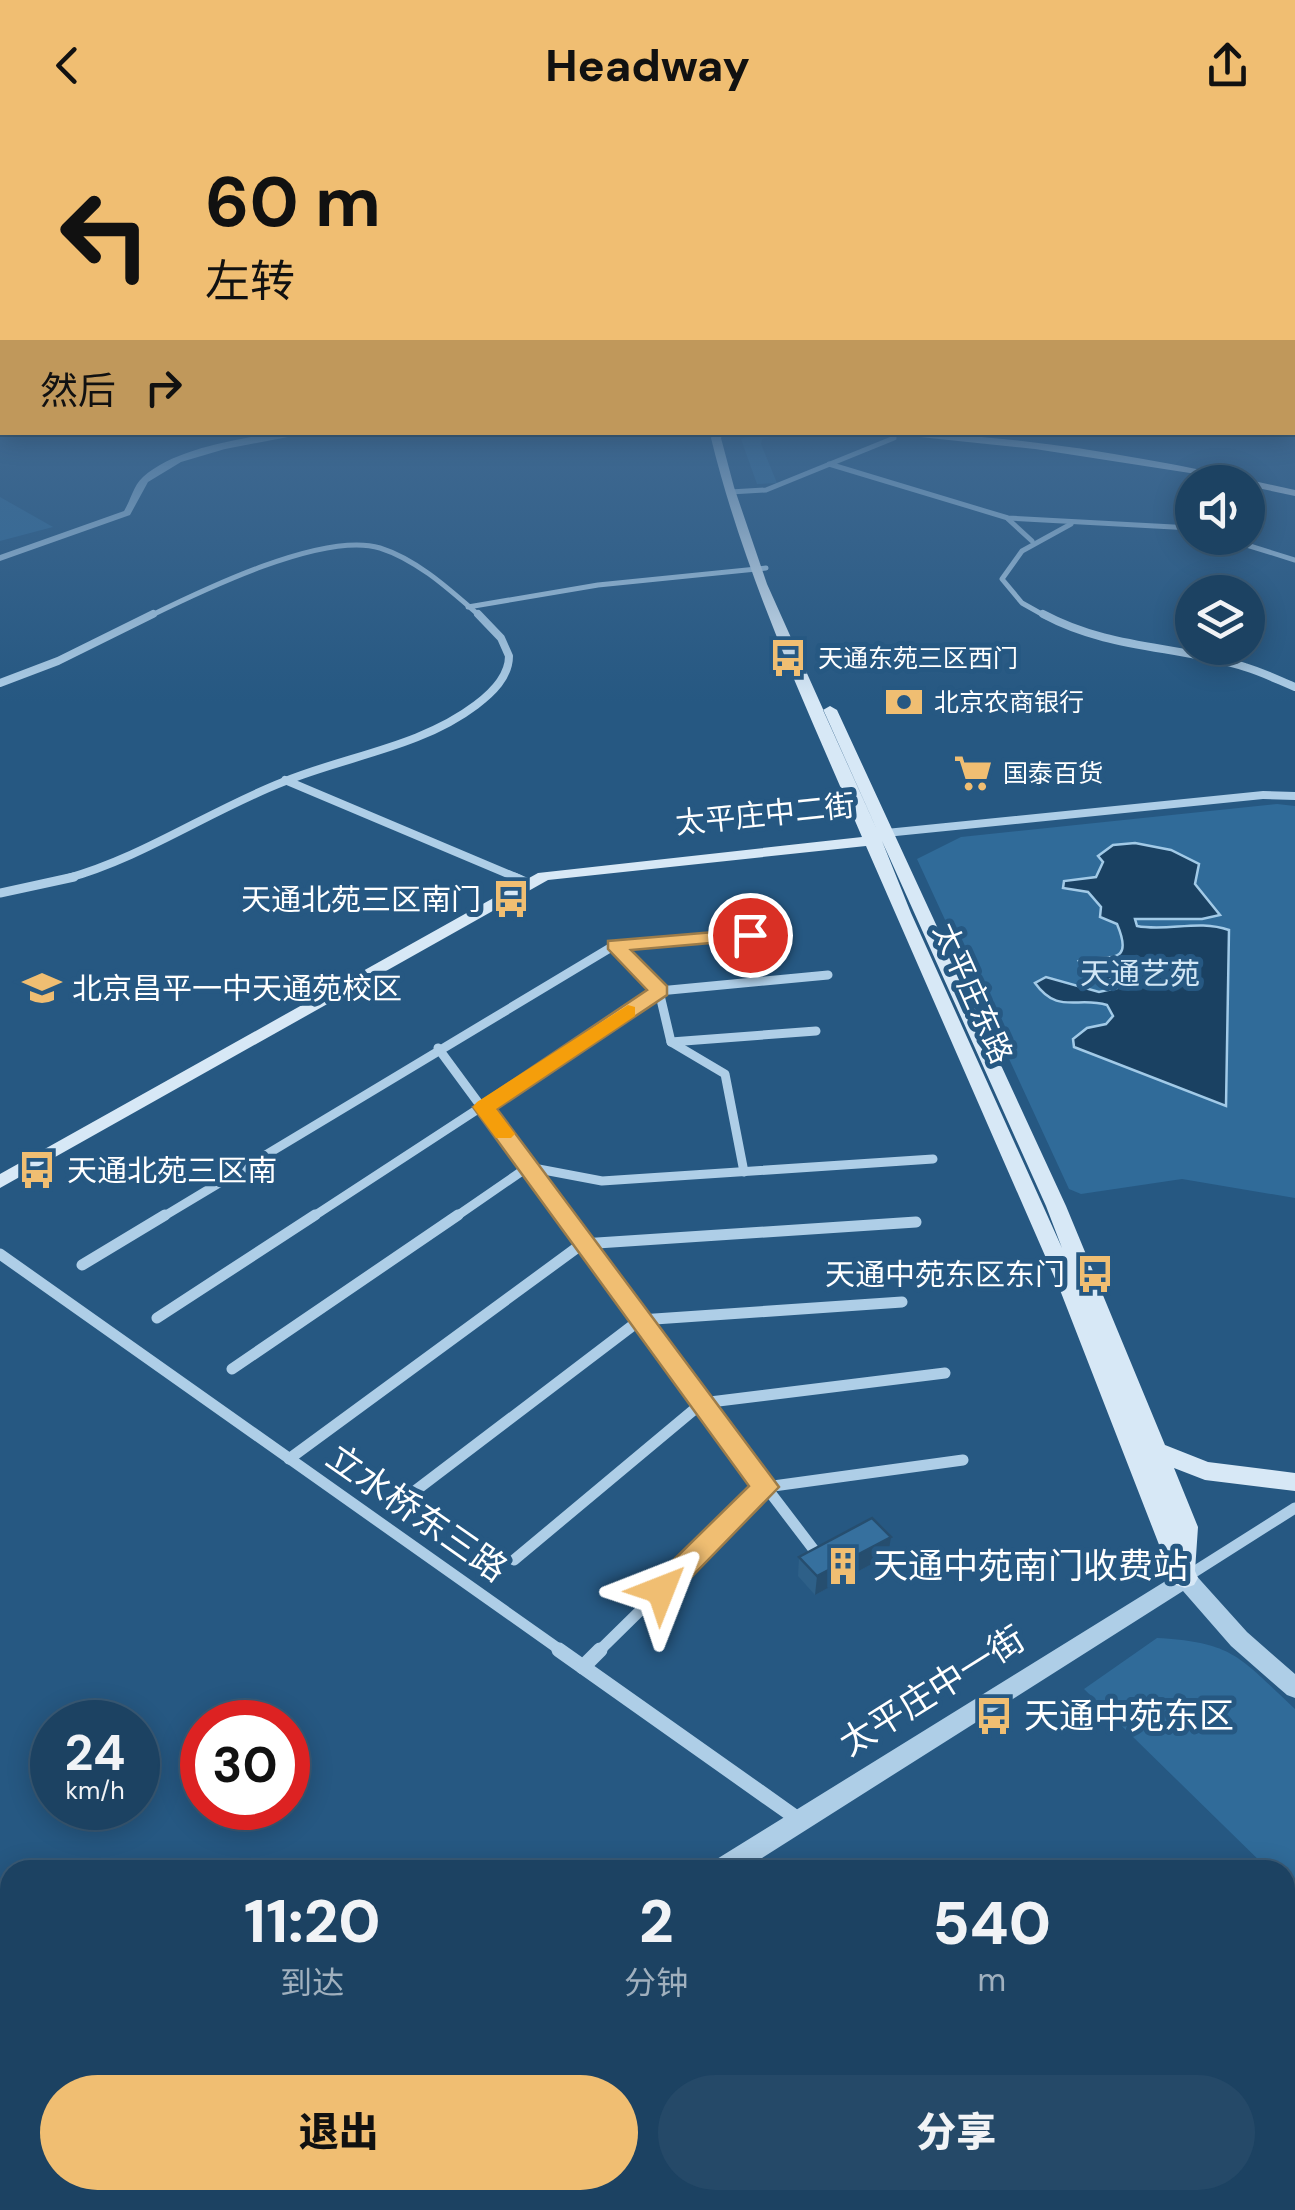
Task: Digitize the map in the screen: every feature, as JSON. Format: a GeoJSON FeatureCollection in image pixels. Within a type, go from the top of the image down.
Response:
{"type":"FeatureCollection","features":[{"type":"Feature","properties":{"kind":"main road","name":"太平庄东路"},"geometry":{"type":"LineString","coordinates":[[741,508],[761,568],[1162,1513],[1185,1578]]}},
{"type":"Feature","properties":{"kind":"main road","name":"太平庄东路"},"geometry":{"type":"LineString","coordinates":[[874,836],[1056,1206],[1186,1528],[1185,1578]]}},
{"type":"Feature","properties":{"kind":"main road","name":"太平庄中二街"},"geometry":{"type":"LineString","coordinates":[[0,1167],[522,880],[874,836]]}},
{"type":"Feature","properties":{"kind":"main road","name":"太平庄中二街"},"geometry":{"type":"LineString","coordinates":[[0,1182],[522,880]]}},
{"type":"Feature","properties":{"kind":"main road"},"geometry":{"type":"LineString","coordinates":[[1156,1451],[1205,1471],[1295,1482]]}},
{"type":"Feature","properties":{"kind":"street"},"geometry":{"type":"LineString","coordinates":[[0,558],[127,513],[130,508]]}},
{"type":"Feature","properties":{"kind":"street"},"geometry":{"type":"LineString","coordinates":[[975,508],[1008,518],[1070,524],[1175,526]]}},
{"type":"Feature","properties":{"kind":"street"},"geometry":{"type":"LineString","coordinates":[[1008,518],[1032,541]]}},
{"type":"Feature","properties":{"kind":"street"},"geometry":{"type":"LineString","coordinates":[[1070,524],[1032,541],[1010,560],[1002,578],[1022,603],[1063,625],[1128,646],[1243,666],[1295,687]]}},
{"type":"Feature","properties":{"kind":"street"},"geometry":{"type":"LineString","coordinates":[[0,683],[60,662],[152,614],[233,579],[318,549],[351,544],[392,551],[468,606],[494,631],[509,653],[504,677],[488,694],[461,714],[406,742],[285,780],[92,871],[47,887],[0,893]]}},
{"type":"Feature","properties":{"kind":"street"},"geometry":{"type":"LineString","coordinates":[[1265,551],[1295,560]]}},
{"type":"Feature","properties":{"kind":"street"},"geometry":{"type":"LineString","coordinates":[[468,606],[598,585],[761,568]]}},
{"type":"Feature","properties":{"kind":"street"},"geometry":{"type":"LineString","coordinates":[[285,780],[522,880]]}},
{"type":"Feature","properties":{"kind":"street"},"geometry":{"type":"LineString","coordinates":[[874,836],[1263,795],[1295,796]]}},
{"type":"Feature","properties":{"kind":"street"},"geometry":{"type":"LineString","coordinates":[[82,1265],[615,945],[783,932]]}},
{"type":"Feature","properties":{"kind":"street"},"geometry":{"type":"LineString","coordinates":[[615,945],[660,990],[671,1042],[725,1074],[744,1172]]}},
{"type":"Feature","properties":{"kind":"street"},"geometry":{"type":"LineString","coordinates":[[157,1318],[660,990],[828,976]]}},
{"type":"Feature","properties":{"kind":"street"},"geometry":{"type":"LineString","coordinates":[[671,1042],[816,1031]]}},
{"type":"Feature","properties":{"kind":"street"},"geometry":{"type":"LineString","coordinates":[[438,1048],[814,1550]]}},
{"type":"Feature","properties":{"kind":"street"},"geometry":{"type":"LineString","coordinates":[[232,1369],[528,1168],[602,1182],[933,1159]]}},
{"type":"Feature","properties":{"kind":"street"},"geometry":{"type":"LineString","coordinates":[[289,1459],[582,1244],[916,1222]]}},
{"type":"Feature","properties":{"kind":"street","name":"立水桥东三路"},"geometry":{"type":"LineString","coordinates":[[0,1254],[799,1820]]}},
{"type":"Feature","properties":{"kind":"street"},"geometry":{"type":"LineString","coordinates":[[411,1494],[640,1320],[902,1302]]}},
{"type":"Feature","properties":{"kind":"street"},"geometry":{"type":"LineString","coordinates":[[514,1560],[702,1403],[945,1373]]}},
{"type":"Feature","properties":{"kind":"street"},"geometry":{"type":"LineString","coordinates":[[582,1667],[766,1487],[963,1460]]}},
{"type":"Feature","properties":{"kind":"street"},"geometry":{"type":"LineString","coordinates":[[1185,1578],[1295,1508]]}},
{"type":"Feature","properties":{"kind":"street","name":"太平庄东路"},"geometry":{"type":"LineString","coordinates":[[1185,1578],[1239,1638],[1295,1688]]}},
{"type":"Feature","properties":{"kind":"street","name":"太平庄中一街"},"geometry":{"type":"LineString","coordinates":[[737,1860],[1185,1578]]}},
{"type":"Feature","properties":{"kind":"green space"},"geometry":{"type":"Polygon","coordinates":[[[0,508],[20,508],[53,527],[0,541],[0,508]]]}},
{"type":"Feature","properties":{"kind":"green space","name":"天通艺苑"},"geometry":{"type":"Polygon","coordinates":[[[1277,804],[1295,806],[1295,1198],[1182,1179],[1081,1194],[1069,1189],[917,859],[961,837],[1277,804]]]}},
{"type":"Feature","properties":{"kind":"green space"},"geometry":{"type":"Polygon","coordinates":[[[1157,1638],[1221,1649],[1262,1677],[1295,1709],[1295,1860],[1259,1860],[1084,1689],[1157,1638]]]}},
{"type":"Feature","properties":{"kind":"shaded area"},"geometry":{"type":"Polygon","coordinates":[[[1135,843],[1171,850],[1199,864],[1195,884],[1220,915],[1202,919],[1135,919],[1137,926],[1229,930],[1226,1106],[1074,1047],[1073,1039],[1087,1028],[1106,1024],[1113,1016],[1107,1005],[1060,1002],[1043,993],[1035,983],[1046,977],[1099,992],[1121,987],[1111,979],[1101,984],[1089,980],[1093,976],[1079,961],[1120,953],[1122,938],[1117,924],[1100,917],[1101,907],[1088,892],[1063,888],[1064,881],[1096,877],[1103,862],[1098,856],[1113,845],[1135,843]]]}},
{"type":"Feature","properties":{"kind":"building"},"geometry":{"type":"Polygon","coordinates":[[[872,1518],[891,1537],[817,1576],[799,1557],[872,1518]]]}},
{"type":"Feature","properties":{"kind":"slow traffic"},"geometry":{"type":"LineString","coordinates":[[503,1134],[484,1107],[628,1011]]}},
{"type":"Feature","properties":{"kind":"place","name":"天通东苑三区西门"},"geometry":{"type":"Point","coordinates":[788,658]}},
{"type":"Feature","properties":{"kind":"place","name":"北京农商银行"},"geometry":{"type":"Point","coordinates":[904,702]}},
{"type":"Feature","properties":{"kind":"place","name":"国泰百货"},"geometry":{"type":"Point","coordinates":[973,773]}},
{"type":"Feature","properties":{"kind":"place","name":"天通北苑三区南门"},"geometry":{"type":"Point","coordinates":[511,899]}},
{"type":"Feature","properties":{"kind":"place","name":"北京昌平一中天通苑校区"},"geometry":{"type":"Point","coordinates":[42,988]}},
{"type":"Feature","properties":{"kind":"place","name":"天通北苑三区南"},"geometry":{"type":"Point","coordinates":[37,1170]}},
{"type":"Feature","properties":{"kind":"place","name":"天通中苑东区东门"},"geometry":{"type":"Point","coordinates":[1095,1274]}},
{"type":"Feature","properties":{"kind":"place","name":"天通中苑南门收费站"},"geometry":{"type":"Point","coordinates":[843,1566]}},
{"type":"Feature","properties":{"kind":"place","name":"天通中苑东区"},"geometry":{"type":"Point","coordinates":[994,1716]}},
{"type":"Feature","properties":{"kind":"route"},"geometry":{"type":"LineString","coordinates":[[661,1590],[766,1487],[484,1107],[660,990],[615,945],[750,935]]}}]}
